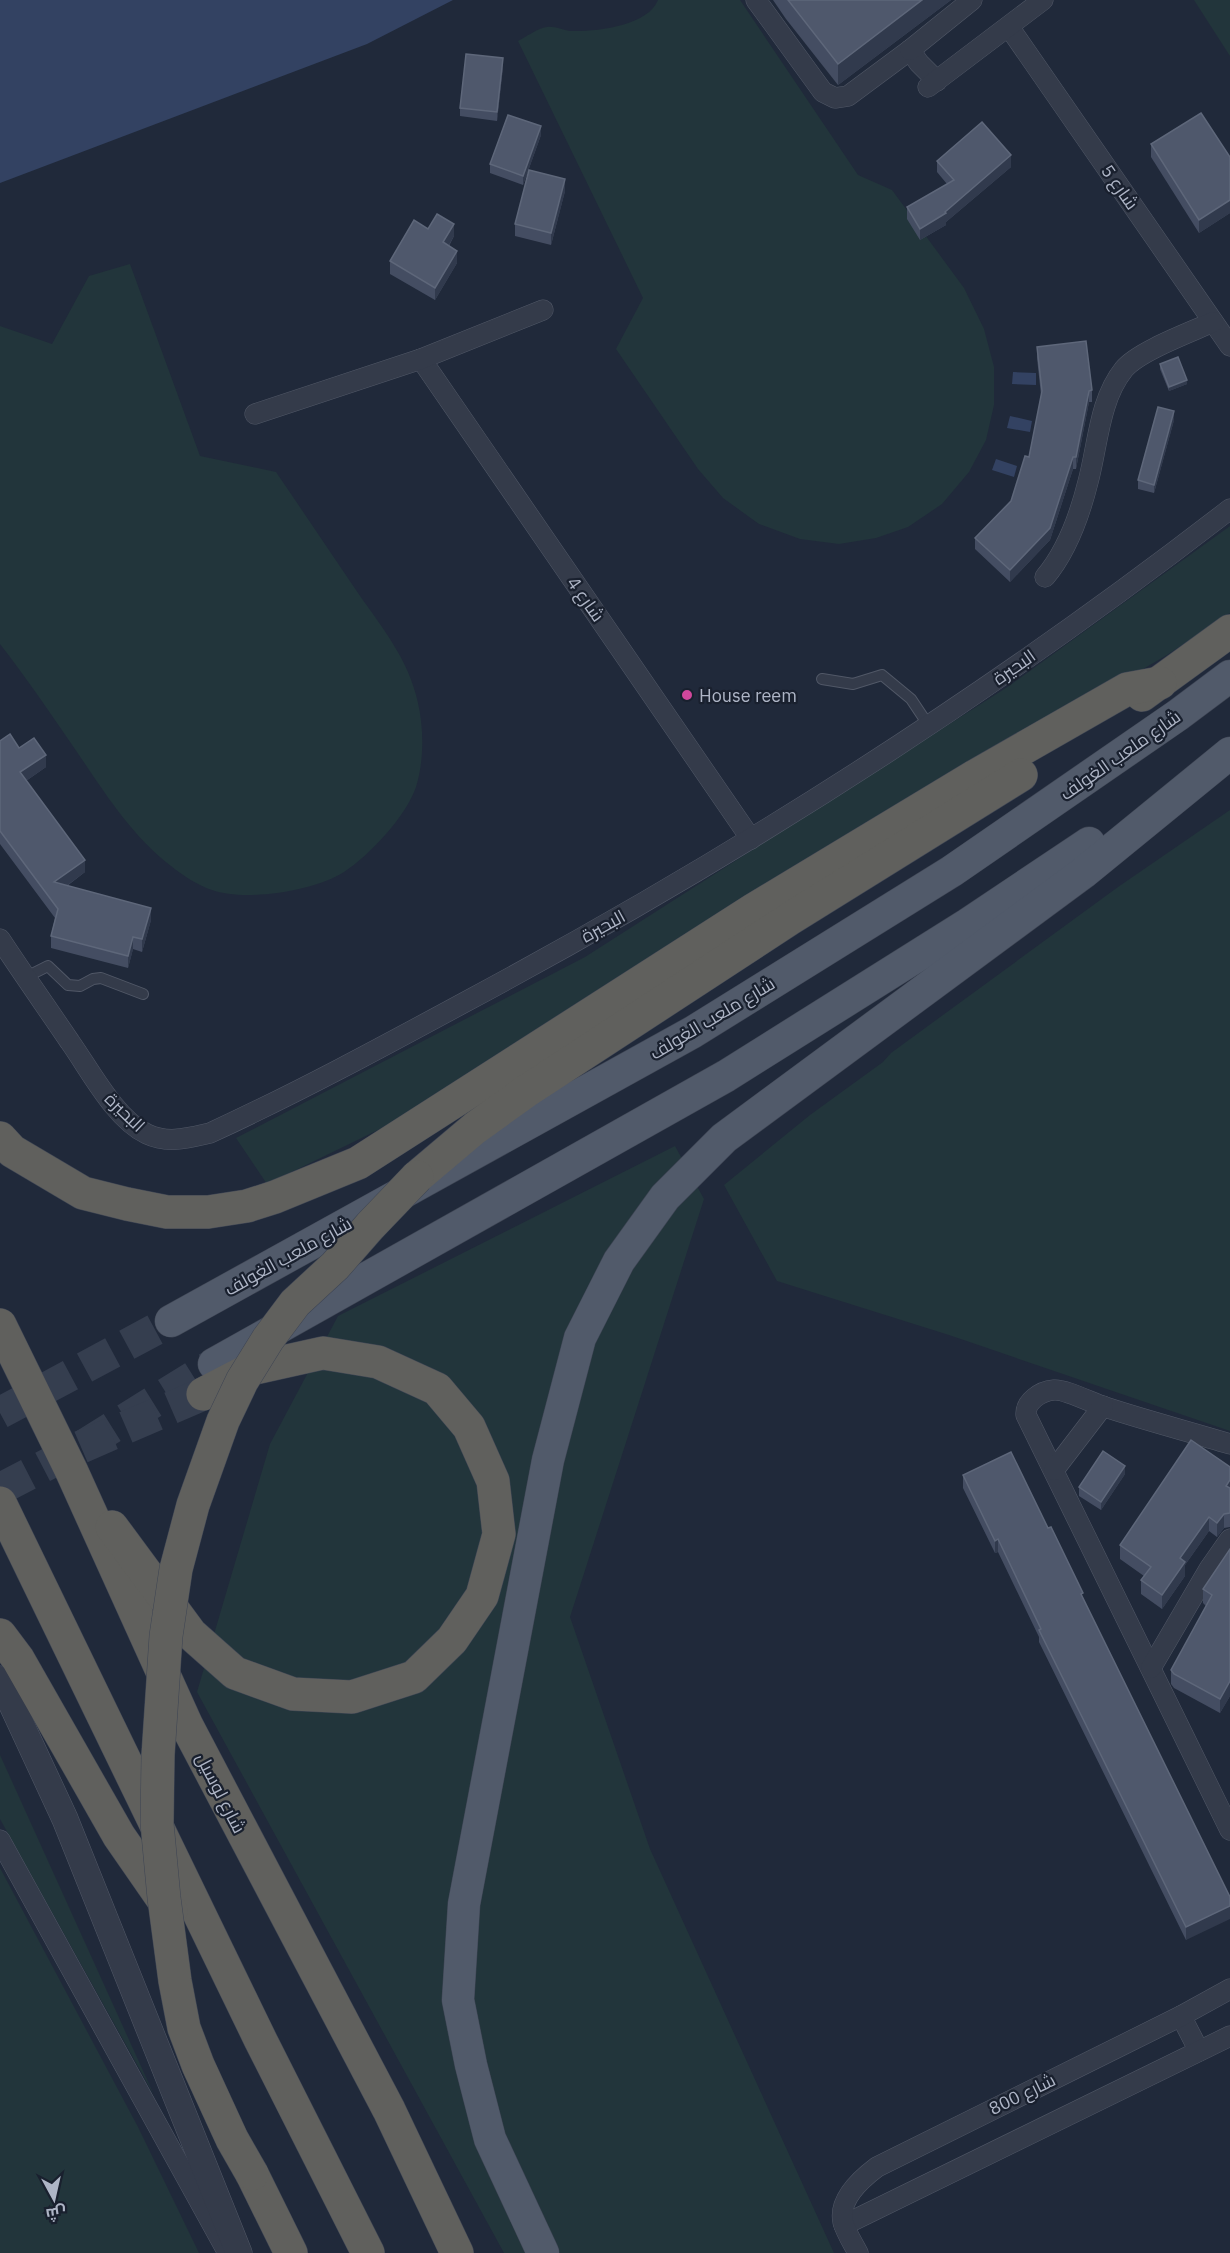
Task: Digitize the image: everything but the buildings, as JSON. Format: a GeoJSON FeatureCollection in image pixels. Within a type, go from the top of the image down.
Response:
{"type":"FeatureCollection","features":[{"type":"Feature","properties":{"kind":"highway"},"geometry":{"type":"LineString","coordinates":[[291,2253],[259,2187],[232,2139],[198,2065],[184,2028],[175,1981],[157,1823],[158,1755],[166,1636],[176,1569],[193,1505],[207,1464],[223,1421],[242,1381],[268,1339],[295,1303],[335,1266],[417,1177],[475,1128],[525,1092],[681,989],[1056,753],[1160,683],[1230,631]]}},
{"type":"Feature","properties":{"kind":"highway"},"geometry":{"type":"LineString","coordinates":[[0,1138],[12,1151],[83,1193],[127,1204],[167,1212],[208,1212],[247,1206],[275,1197],[358,1163],[753,910],[965,782],[1127,689],[1160,683]]}},
{"type":"Feature","properties":{"kind":"highway","name":"شارع لوسيل"},"geometry":{"type":"LineString","coordinates":[[0,1325],[72,1472],[187,1726],[389,2110],[458,2253]]}},
{"type":"Feature","properties":{"kind":"highway"},"geometry":{"type":"LineString","coordinates":[[72,1472],[191,1634],[235,1673],[293,1694],[352,1697],[414,1677],[452,1640],[482,1596],[499,1534],[493,1481],[469,1427],[437,1389],[378,1362],[323,1353],[208,1379]]}},
{"type":"Feature","properties":{"kind":"highway"},"geometry":{"type":"LineString","coordinates":[[0,1503],[260,2039],[368,2253]]}},
{"type":"Feature","properties":{"kind":"highway"},"geometry":{"type":"LineString","coordinates":[[0,1635],[18,1659],[119,1836],[260,2039]]}},
{"type":"Feature","properties":{"kind":"highway"},"geometry":{"type":"LineString","coordinates":[[259,2187],[302,2253]]}},
{"type":"Feature","properties":{"kind":"main road","name":"شارع ملعب الغولف"},"geometry":{"type":"LineString","coordinates":[[171,1321],[693,1032],[952,871],[1178,715],[1230,676]]}},
{"type":"Feature","properties":{"kind":"main road"},"geometry":{"type":"LineString","coordinates":[[208,1379],[726,1076],[968,924],[1230,751]]}},
{"type":"Feature","properties":{"kind":"main road"},"geometry":{"type":"LineString","coordinates":[[543,2253],[490,2139],[471,2065],[458,2000],[466,1892],[548,1460],[580,1338],[619,1261],[665,1197],[724,1138],[1083,873],[1230,751]]}},
{"type":"Feature","properties":{"kind":"street"},"geometry":{"type":"LineString","coordinates":[[756,0],[822,92],[835,98],[848,96],[972,0]]}},
{"type":"Feature","properties":{"kind":"street"},"geometry":{"type":"LineString","coordinates":[[910,50],[932,84],[1043,0]]}},
{"type":"Feature","properties":{"kind":"street","name":"شارع 5"},"geometry":{"type":"LineString","coordinates":[[1009,27],[1230,346]]}},
{"type":"Feature","properties":{"kind":"street"},"geometry":{"type":"LineString","coordinates":[[255,414],[420,358],[543,310]]}},
{"type":"Feature","properties":{"kind":"street"},"geometry":{"type":"LineString","coordinates":[[1045,577],[1058,561],[1078,512],[1088,482],[1108,398],[1125,368],[1144,354],[1213,322]]}},
{"type":"Feature","properties":{"kind":"street","name":"شارع 4"},"geometry":{"type":"LineString","coordinates":[[420,358],[751,839]]}},
{"type":"Feature","properties":{"kind":"street","name":"البحيرة"},"geometry":{"type":"LineString","coordinates":[[0,939],[107,1096],[128,1120],[145,1133],[162,1139],[179,1140],[210,1133],[380,1048],[614,921],[751,839],[929,726],[1062,634],[1230,509]]}},
{"type":"Feature","properties":{"kind":"street"},"geometry":{"type":"LineString","coordinates":[[1230,1444],[1055,1390],[1032,1400],[1026,1410],[1026,1415],[1230,1830]]}},
{"type":"Feature","properties":{"kind":"street"},"geometry":{"type":"LineString","coordinates":[[1054,1470],[1103,1406]]}},
{"type":"Feature","properties":{"kind":"street"},"geometry":{"type":"LineString","coordinates":[[1151,1668],[1209,1569],[1230,1539]]}},
{"type":"Feature","properties":{"kind":"street"},"geometry":{"type":"LineString","coordinates":[[0,1679],[65,1819],[239,2253]]}},
{"type":"Feature","properties":{"kind":"street"},"geometry":{"type":"LineString","coordinates":[[0,1840],[228,2253]]}},
{"type":"Feature","properties":{"kind":"street","name":"شارع 800"},"geometry":{"type":"LineString","coordinates":[[844,2225],[843,2210],[848,2198],[863,2178],[877,2167],[1181,2016],[1230,1989]]}},
{"type":"Feature","properties":{"kind":"street"},"geometry":{"type":"LineString","coordinates":[[1181,2016],[1199,2051]]}},
{"type":"Feature","properties":{"kind":"street"},"geometry":{"type":"LineString","coordinates":[[858,2253],[844,2225],[1230,2036]]}},
{"type":"Feature","properties":{"kind":"lane"},"geometry":{"type":"LineString","coordinates":[[822,679],[853,684],[882,675],[912,699],[929,726]]}},
{"type":"Feature","properties":{"kind":"lane"},"geometry":{"type":"LineString","coordinates":[[26,977],[48,966],[68,985],[80,986],[93,979],[101,978],[143,993]]}},
{"type":"Feature","properties":{"kind":"shaded area"},"geometry":{"type":"Polygon","coordinates":[[[658,0],[740,0],[858,175],[892,190],[964,288],[984,329],[994,367],[994,405],[986,440],[969,472],[942,504],[908,527],[876,538],[839,544],[800,539],[759,524],[723,498],[698,469],[616,349],[643,298],[518,41],[547,27],[581,31],[620,26],[644,16],[658,0]]]}},
{"type":"Feature","properties":{"kind":"shaded area"},"geometry":{"type":"Polygon","coordinates":[[[1194,0],[1230,0],[1230,56],[1194,0]]]}},
{"type":"Feature","properties":{"kind":"shaded area"},"geometry":{"type":"Polygon","coordinates":[[[130,264],[200,456],[276,472],[394,645],[414,687],[420,713],[422,745],[419,777],[411,798],[396,822],[365,856],[344,872],[316,885],[280,893],[242,895],[212,890],[175,869],[144,842],[121,815],[0,644],[0,326],[52,344],[89,276],[130,264]]]}},
{"type":"Feature","properties":{"kind":"shaded area"},"geometry":{"type":"Polygon","coordinates":[[[1230,526],[1230,613],[1167,655],[891,816],[417,1111],[267,1184],[236,1138],[585,957],[1009,686],[1230,526]]]}},
{"type":"Feature","properties":{"kind":"shaded area"},"geometry":{"type":"Polygon","coordinates":[[[1230,810],[1230,1431],[949,1335],[777,1281],[724,1185],[810,1115],[883,1062],[891,1053],[1118,887],[1230,810]]]}},
{"type":"Feature","properties":{"kind":"shaded area"},"geometry":{"type":"Polygon","coordinates":[[[675,1146],[704,1199],[570,1617],[650,1849],[834,2253],[504,2253],[197,1692],[270,1444],[338,1316],[675,1146]]]}},
{"type":"Feature","properties":{"kind":"shaded area"},"geometry":{"type":"Polygon","coordinates":[[[0,1755],[154,2095],[0,1819],[0,1755]]]}},
{"type":"Feature","properties":{"kind":"shaded area"},"geometry":{"type":"Polygon","coordinates":[[[0,1868],[138,2127],[199,2253],[0,2253],[0,1868]]]}},
{"type":"Feature","properties":{"kind":"water"},"geometry":{"type":"Polygon","coordinates":[[[0,0],[453,0],[367,44],[0,183],[0,0]]]}},
{"type":"Feature","properties":{"kind":"water"},"geometry":{"type":"Polygon","coordinates":[[[1013,372],[1036,373],[1036,385],[1012,384],[1013,372]]]}},
{"type":"Feature","properties":{"kind":"water"},"geometry":{"type":"Polygon","coordinates":[[[1010,416],[1032,421],[1030,432],[1007,428],[1010,416]]]}},
{"type":"Feature","properties":{"kind":"water"},"geometry":{"type":"Polygon","coordinates":[[[996,459],[1017,466],[1014,477],[992,470],[996,459]]]}},
{"type":"Feature","properties":{"kind":"tunnel"},"geometry":{"type":"LineString","coordinates":[[0,1413],[171,1321]]}},
{"type":"Feature","properties":{"kind":"tunnel"},"geometry":{"type":"LineString","coordinates":[[0,1489],[81,1447],[214,1364]]}},
{"type":"Feature","properties":{"kind":"tunnel"},"geometry":{"type":"LineString","coordinates":[[81,1447],[203,1394]]}},
{"type":"Feature","properties":{"kind":"place","name":"House reem"},"geometry":{"type":"Point","coordinates":[687,695]}}]}
